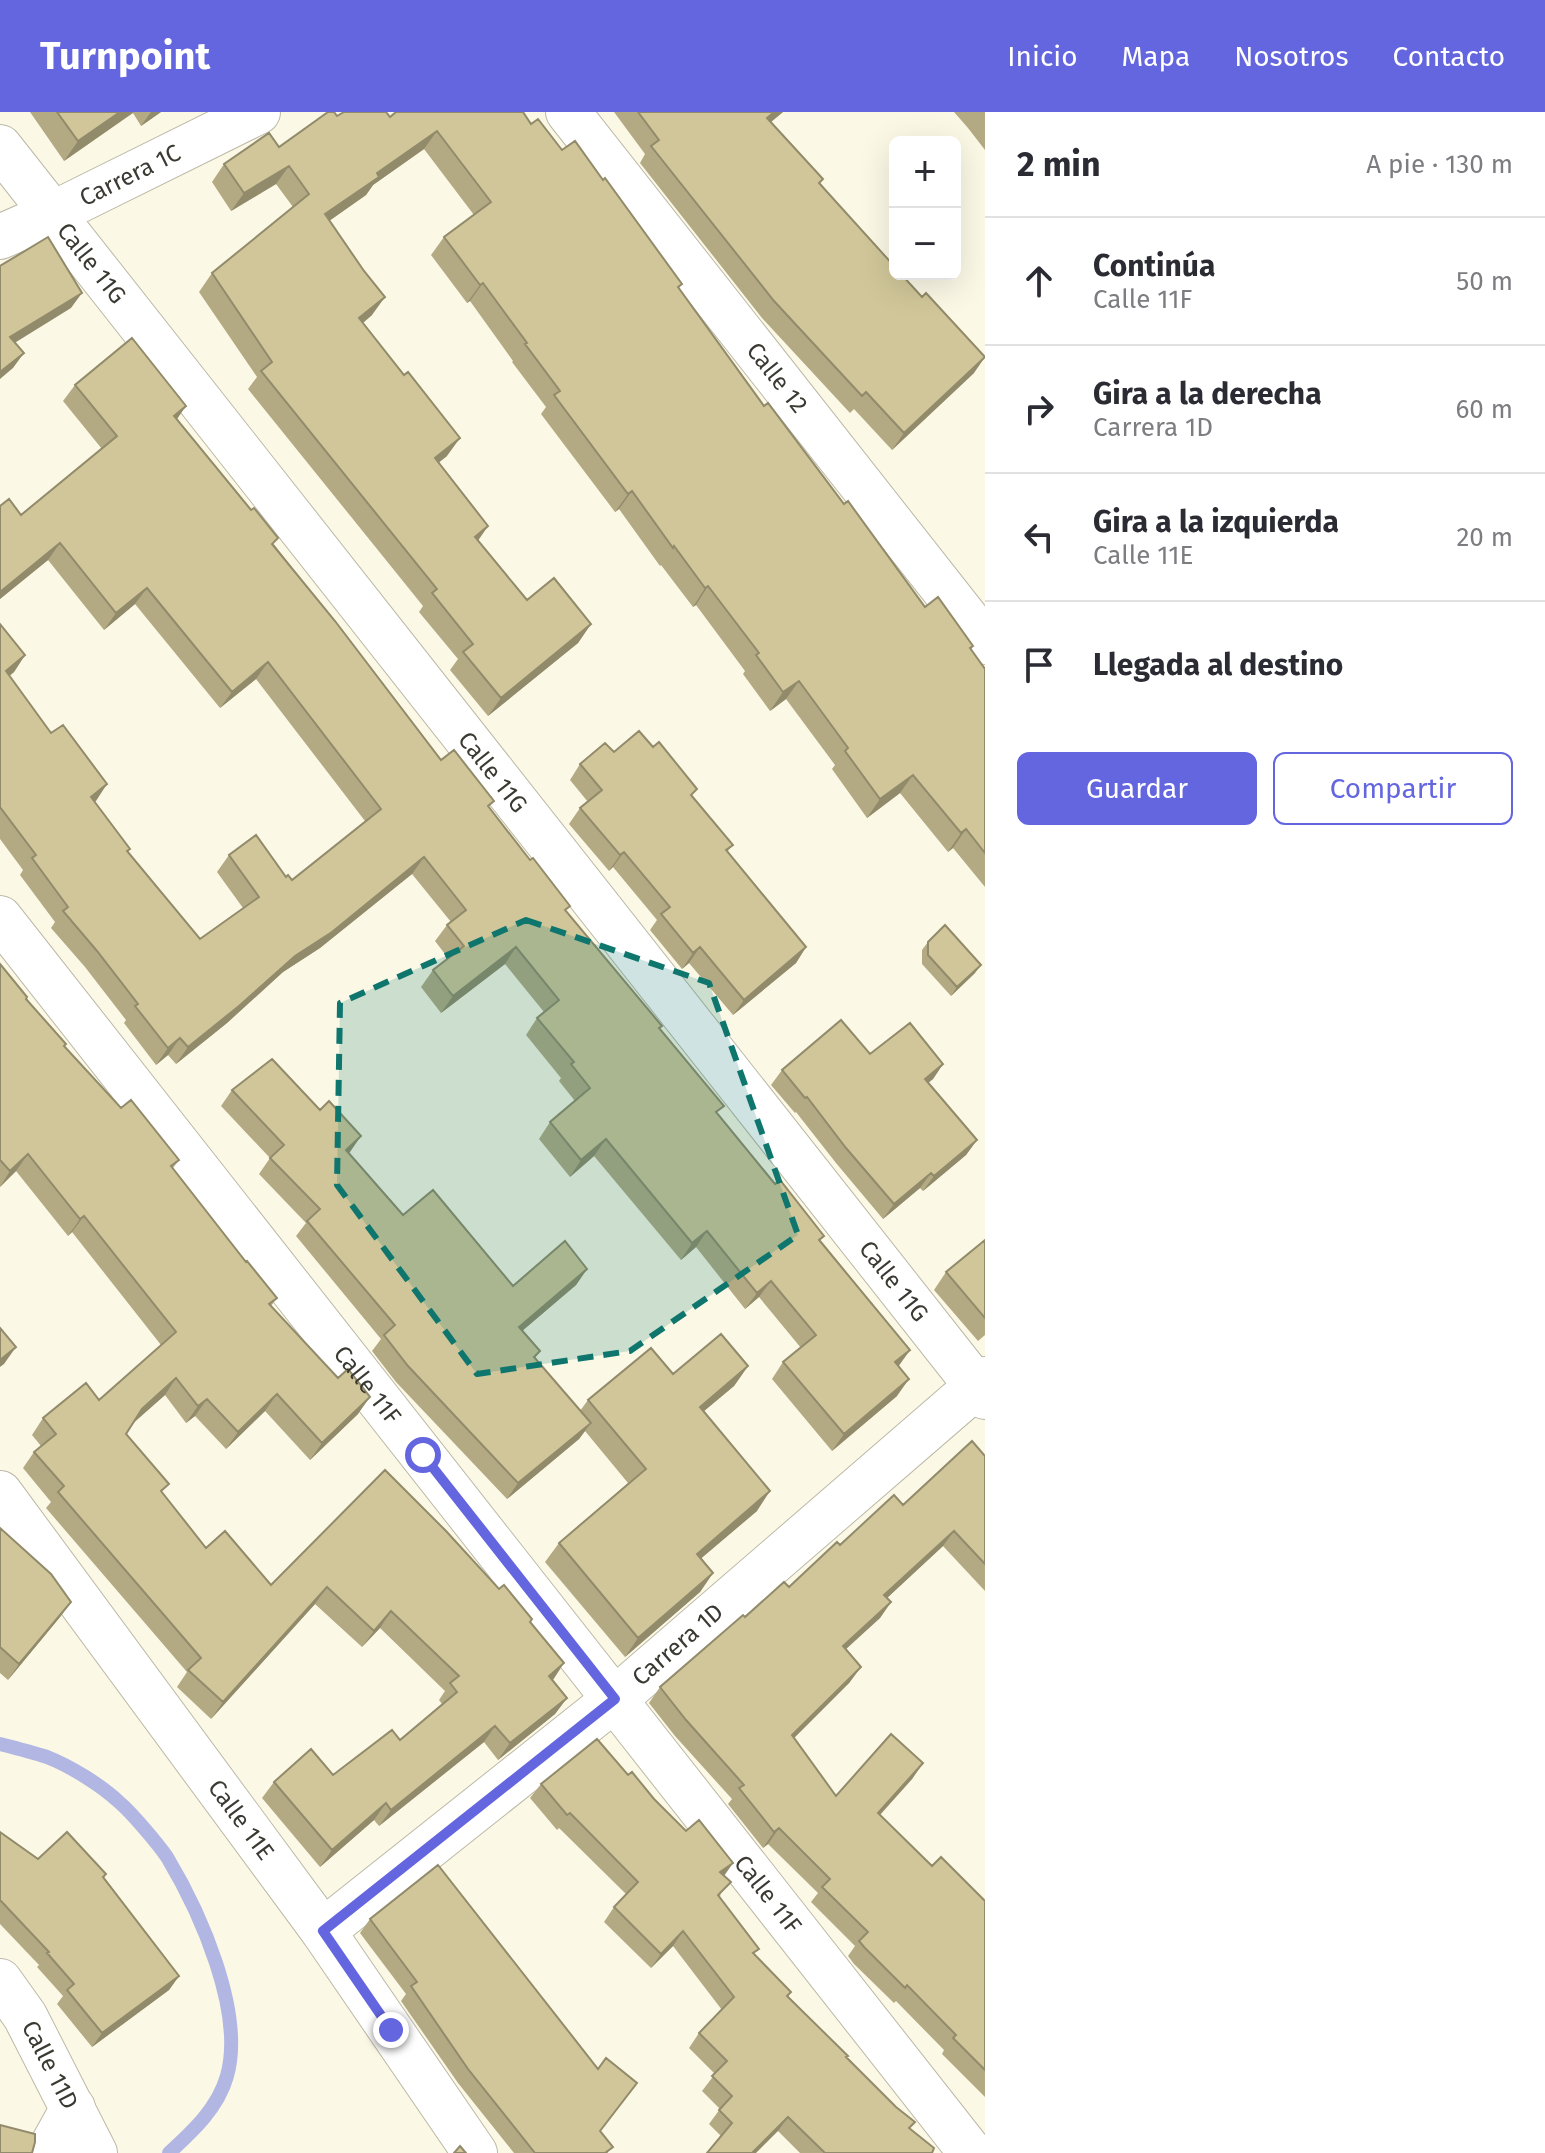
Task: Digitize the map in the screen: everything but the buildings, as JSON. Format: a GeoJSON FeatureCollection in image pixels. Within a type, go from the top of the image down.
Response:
{"type":"FeatureCollection","features":[{"type":"Feature","properties":{"kind":"street","name":"Carrera 1C"},"geometry":{"type":"LineString","coordinates":[[0,237],[258,112]]}},
{"type":"Feature","properties":{"kind":"street","name":"Calle 12"},"geometry":{"type":"LineString","coordinates":[[568,112],[985,642]]}},
{"type":"Feature","properties":{"kind":"street","name":"Calle 11G"},"geometry":{"type":"LineString","coordinates":[[0,147],[982,1387]]}},
{"type":"Feature","properties":{"kind":"street","name":"Calle 11F"},"geometry":{"type":"LineString","coordinates":[[0,918],[971,2153]]}},
{"type":"Feature","properties":{"kind":"street","name":"Carrera 1D"},"geometry":{"type":"LineString","coordinates":[[323,1931],[615,1699],[982,1387]]}},
{"type":"Feature","properties":{"kind":"street","name":"Calle 11E"},"geometry":{"type":"LineString","coordinates":[[0,1493],[323,1931],[475,2153]]}},
{"type":"Feature","properties":{"kind":"street","name":"Calle 11D"},"geometry":{"type":"LineString","coordinates":[[0,1981],[25,2016],[95,2153]]}},
{"type":"Feature","properties":{"kind":"street"},"geometry":{"type":"LineString","coordinates":[[48,2153],[73,2108]]}},
{"type":"Feature","properties":{"kind":"highlighted area"},"geometry":{"type":"Polygon","coordinates":[[[526,920],[709,983],[798,1235],[630,1351],[477,1374],[337,1185],[340,1003],[526,920]]]}},
{"type":"Feature","properties":{"kind":"waterway"},"geometry":{"type":"LineString","coordinates":[[0,1744],[65,1765],[124,1807],[167,1857],[205,1934],[225,1993],[230,2023],[231,2050],[227,2076],[211,2109],[169,2153]]}},
{"type":"Feature","properties":{"kind":"route"},"geometry":{"type":"LineString","coordinates":[[391,2030],[323,1931],[615,1699],[423,1455]]}}]}
